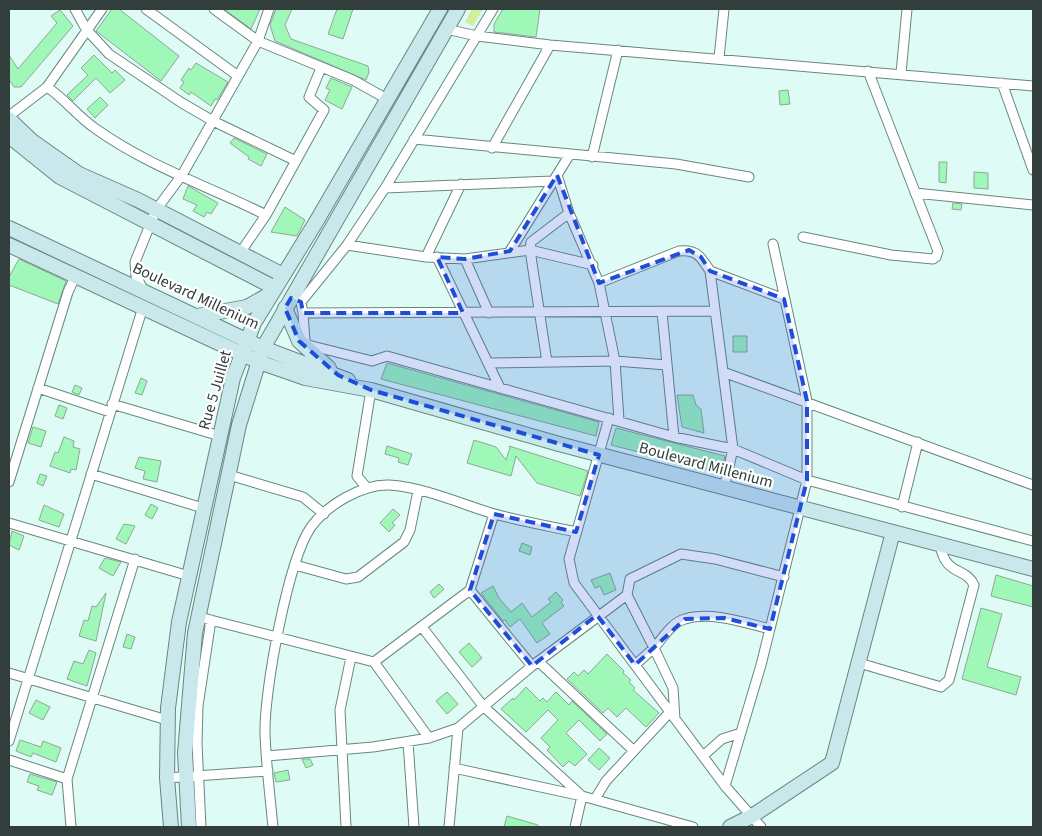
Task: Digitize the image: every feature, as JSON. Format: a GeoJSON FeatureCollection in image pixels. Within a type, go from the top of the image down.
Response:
{"type":"FeatureCollection","features":[{"type":"Feature","properties":{"kind":"main road","name":"Rue 5 Juillet"},"geometry":{"type":"LineString","coordinates":[[171,827],[167,778],[168,720],[180,622],[203,508],[233,378],[254,323],[440,9]]}},
{"type":"Feature","properties":{"kind":"main road","name":"Rue 5 Juillet"},"geometry":{"type":"LineString","coordinates":[[189,827],[192,778],[190,694],[239,425],[259,362],[264,348],[293,303],[458,9]]}},
{"type":"Feature","properties":{"kind":"main road"},"geometry":{"type":"LineString","coordinates":[[9,117],[32,140],[79,174],[156,210],[283,275]]}},
{"type":"Feature","properties":{"kind":"main road"},"geometry":{"type":"LineString","coordinates":[[9,136],[60,177],[274,290],[247,307],[198,316]]}},
{"type":"Feature","properties":{"kind":"main road","name":"Boulevard Millenium"},"geometry":{"type":"LineString","coordinates":[[9,228],[264,348],[338,375],[371,390]]}},
{"type":"Feature","properties":{"kind":"main road","name":"Boulevard Millenium"},"geometry":{"type":"LineString","coordinates":[[9,245],[259,362],[305,378],[371,390],[599,455],[1033,569]]}},
{"type":"Feature","properties":{"kind":"main road"},"geometry":{"type":"LineString","coordinates":[[293,303],[299,341],[338,375]]}},
{"type":"Feature","properties":{"kind":"main road"},"geometry":{"type":"LineString","coordinates":[[730,827],[756,822],[832,762],[893,532]]}},
{"type":"Feature","properties":{"kind":"street"},"geometry":{"type":"LineString","coordinates":[[74,9],[86,30],[109,54],[182,103],[213,121],[296,161]]}},
{"type":"Feature","properties":{"kind":"street"},"geometry":{"type":"LineString","coordinates":[[9,117],[47,87],[102,9]]}},
{"type":"Feature","properties":{"kind":"street"},"geometry":{"type":"LineString","coordinates":[[146,9],[238,76]]}},
{"type":"Feature","properties":{"kind":"street"},"geometry":{"type":"LineString","coordinates":[[214,9],[258,42],[353,80],[387,99]]}},
{"type":"Feature","properties":{"kind":"street"},"geometry":{"type":"LineString","coordinates":[[144,291],[136,276],[135,262],[156,210],[182,175],[258,42],[269,9]]}},
{"type":"Feature","properties":{"kind":"street"},"geometry":{"type":"LineString","coordinates":[[493,9],[385,188],[347,245],[293,303],[303,313],[305,341],[308,346],[372,362],[387,356],[674,437],[733,449],[807,480],[1033,541]]}},
{"type":"Feature","properties":{"kind":"street"},"geometry":{"type":"LineString","coordinates":[[719,58],[724,9]]}},
{"type":"Feature","properties":{"kind":"street"},"geometry":{"type":"LineString","coordinates":[[901,73],[907,9]]}},
{"type":"Feature","properties":{"kind":"street"},"geometry":{"type":"LineString","coordinates":[[446,29],[477,36],[550,44],[901,73],[1033,86]]}},
{"type":"Feature","properties":{"kind":"street"},"geometry":{"type":"LineString","coordinates":[[492,148],[550,44]]}},
{"type":"Feature","properties":{"kind":"street"},"geometry":{"type":"LineString","coordinates":[[592,157],[618,50]]}},
{"type":"Feature","properties":{"kind":"street"},"geometry":{"type":"LineString","coordinates":[[240,253],[266,215],[324,110],[309,97],[321,68]]}},
{"type":"Feature","properties":{"kind":"street"},"geometry":{"type":"LineString","coordinates":[[803,237],[891,255],[933,259],[936,257],[938,251],[868,71]]}},
{"type":"Feature","properties":{"kind":"street"},"geometry":{"type":"LineString","coordinates":[[1002,83],[1029,149],[1033,170]]}},
{"type":"Feature","properties":{"kind":"street"},"geometry":{"type":"LineString","coordinates":[[47,87],[95,128],[156,163],[266,215]]}},
{"type":"Feature","properties":{"kind":"street"},"geometry":{"type":"LineString","coordinates":[[414,140],[676,164],[749,177]]}},
{"type":"Feature","properties":{"kind":"street"},"geometry":{"type":"LineString","coordinates":[[510,251],[570,154]]}},
{"type":"Feature","properties":{"kind":"street"},"geometry":{"type":"LineString","coordinates":[[385,188],[555,178]]}},
{"type":"Feature","properties":{"kind":"street"},"geometry":{"type":"LineString","coordinates":[[555,178],[599,283],[615,361],[619,420]]}},
{"type":"Feature","properties":{"kind":"street"},"geometry":{"type":"LineString","coordinates":[[426,257],[462,184]]}},
{"type":"Feature","properties":{"kind":"street"},"geometry":{"type":"LineString","coordinates":[[915,193],[1033,205]]}},
{"type":"Feature","properties":{"kind":"street"},"geometry":{"type":"LineString","coordinates":[[547,362],[530,250],[532,239],[569,213]]}},
{"type":"Feature","properties":{"kind":"street"},"geometry":{"type":"LineString","coordinates":[[725,786],[784,577],[807,480],[807,401],[773,244]]}},
{"type":"Feature","properties":{"kind":"street"},"geometry":{"type":"LineString","coordinates":[[347,245],[426,257],[466,259],[510,251],[530,250],[592,265]]}},
{"type":"Feature","properties":{"kind":"street"},"geometry":{"type":"LineString","coordinates":[[599,283],[679,251],[689,250],[701,257],[710,271],[733,449],[724,488]]}},
{"type":"Feature","properties":{"kind":"street"},"geometry":{"type":"LineString","coordinates":[[437,257],[500,388]]}},
{"type":"Feature","properties":{"kind":"street"},"geometry":{"type":"LineString","coordinates":[[466,259],[489,313]]}},
{"type":"Feature","properties":{"kind":"street"},"geometry":{"type":"LineString","coordinates":[[710,271],[784,299]]}},
{"type":"Feature","properties":{"kind":"street"},"geometry":{"type":"LineString","coordinates":[[9,482],[68,292],[75,277]]}},
{"type":"Feature","properties":{"kind":"street"},"geometry":{"type":"LineString","coordinates":[[9,741],[143,307]]}},
{"type":"Feature","properties":{"kind":"street"},"geometry":{"type":"LineString","coordinates":[[303,313],[714,311]]}},
{"type":"Feature","properties":{"kind":"street"},"geometry":{"type":"LineString","coordinates":[[662,312],[674,437]]}},
{"type":"Feature","properties":{"kind":"street"},"geometry":{"type":"LineString","coordinates":[[488,363],[615,361],[667,365]]}},
{"type":"Feature","properties":{"kind":"street"},"geometry":{"type":"LineString","coordinates":[[723,372],[807,401],[1033,485]]}},
{"type":"Feature","properties":{"kind":"street"},"geometry":{"type":"LineString","coordinates":[[38,388],[220,436]]}},
{"type":"Feature","properties":{"kind":"street"},"geometry":{"type":"LineString","coordinates":[[367,488],[357,476],[371,390]]}},
{"type":"Feature","properties":{"kind":"street"},"geometry":{"type":"LineString","coordinates":[[609,418],[570,559],[574,583],[725,786],[756,822]]}},
{"type":"Feature","properties":{"kind":"street"},"geometry":{"type":"LineString","coordinates":[[902,507],[918,442]]}},
{"type":"Feature","properties":{"kind":"street"},"geometry":{"type":"LineString","coordinates":[[91,474],[203,508]]}},
{"type":"Feature","properties":{"kind":"street"},"geometry":{"type":"LineString","coordinates":[[229,475],[304,497],[324,514]]}},
{"type":"Feature","properties":{"kind":"street"},"geometry":{"type":"LineString","coordinates":[[273,827],[265,732],[267,694],[295,566],[312,526],[330,508],[367,488],[389,486],[418,491],[494,514],[576,532]]}},
{"type":"Feature","properties":{"kind":"street"},"geometry":{"type":"LineString","coordinates":[[295,566],[346,579],[358,577],[404,542],[410,530],[418,491]]}},
{"type":"Feature","properties":{"kind":"street"},"geometry":{"type":"LineString","coordinates":[[374,662],[470,590],[494,514]]}},
{"type":"Feature","properties":{"kind":"street"},"geometry":{"type":"LineString","coordinates":[[9,523],[189,576]]}},
{"type":"Feature","properties":{"kind":"street"},"geometry":{"type":"LineString","coordinates":[[859,663],[941,686],[946,684],[952,673],[974,585],[969,578],[949,566],[943,558],[940,544]]}},
{"type":"Feature","properties":{"kind":"street"},"geometry":{"type":"LineString","coordinates":[[595,799],[606,781],[634,751],[673,716],[673,688],[627,595],[630,579],[681,554],[715,559],[784,577]]}},
{"type":"Feature","properties":{"kind":"street"},"geometry":{"type":"LineString","coordinates":[[71,827],[67,779],[93,700],[135,559]]}},
{"type":"Feature","properties":{"kind":"street"},"geometry":{"type":"LineString","coordinates":[[470,590],[536,664],[634,751]]}},
{"type":"Feature","properties":{"kind":"street"},"geometry":{"type":"LineString","coordinates":[[267,756],[373,748],[429,738],[458,728],[536,664],[627,595]]}},
{"type":"Feature","properties":{"kind":"street"},"geometry":{"type":"LineString","coordinates":[[205,618],[374,662],[429,738]]}},
{"type":"Feature","properties":{"kind":"street"},"geometry":{"type":"LineString","coordinates":[[635,665],[675,625],[685,619],[724,618],[770,629]]}},
{"type":"Feature","properties":{"kind":"street"},"geometry":{"type":"LineString","coordinates":[[422,627],[483,706],[582,796]]}},
{"type":"Feature","properties":{"kind":"street"},"geometry":{"type":"LineString","coordinates":[[346,827],[340,710],[351,657]]}},
{"type":"Feature","properties":{"kind":"street"},"geometry":{"type":"LineString","coordinates":[[9,673],[93,700],[168,720]]}},
{"type":"Feature","properties":{"kind":"street"},"geometry":{"type":"LineString","coordinates":[[449,827],[458,728]]}},
{"type":"Feature","properties":{"kind":"street"},"geometry":{"type":"LineString","coordinates":[[703,756],[722,739],[741,733]]}},
{"type":"Feature","properties":{"kind":"street"},"geometry":{"type":"LineString","coordinates":[[408,742],[414,827]]}},
{"type":"Feature","properties":{"kind":"street"},"geometry":{"type":"LineString","coordinates":[[9,760],[67,779]]}},
{"type":"Feature","properties":{"kind":"street"},"geometry":{"type":"LineString","coordinates":[[454,768],[595,799],[693,827]]}},
{"type":"Feature","properties":{"kind":"street"},"geometry":{"type":"LineString","coordinates":[[167,778],[268,772]]}},
{"type":"Feature","properties":{"kind":"street"},"geometry":{"type":"LineString","coordinates":[[192,778],[202,827]]}},
{"type":"Feature","properties":{"kind":"street"},"geometry":{"type":"LineString","coordinates":[[575,827],[582,796]]}},
{"type":"Feature","properties":{"kind":"highlighted area"},"geometry":{"type":"Polygon","coordinates":[[[557,175],[599,283],[689,250],[701,257],[710,271],[784,299],[807,401],[807,480],[770,629],[724,618],[685,619],[635,665],[597,615],[532,666],[470,590],[494,514],[576,532],[599,455],[371,390],[338,375],[299,341],[285,308],[291,298],[301,302],[303,313],[463,313],[437,257],[465,259],[510,251],[557,175]]]}},
{"type":"Feature","properties":{"kind":"green space"},"geometry":{"type":"Polygon","coordinates":[[[472,9],[483,9],[473,26],[465,22],[472,9]]]}},
{"type":"Feature","properties":{"kind":"building"},"geometry":{"type":"Polygon","coordinates":[[[112,9],[119,9],[179,56],[161,81],[96,31],[112,9]]]}},
{"type":"Feature","properties":{"kind":"building"},"geometry":{"type":"Polygon","coordinates":[[[224,9],[260,9],[251,29],[224,9]]]}},
{"type":"Feature","properties":{"kind":"building"},"geometry":{"type":"Polygon","coordinates":[[[276,9],[292,9],[285,25],[291,39],[368,66],[369,72],[366,80],[275,41],[270,25],[276,9]]]}},
{"type":"Feature","properties":{"kind":"building"},"geometry":{"type":"Polygon","coordinates":[[[337,9],[353,9],[343,39],[328,34],[337,9]]]}},
{"type":"Feature","properties":{"kind":"building"},"geometry":{"type":"Polygon","coordinates":[[[503,9],[540,9],[536,37],[494,32],[494,24],[503,9]]]}},
{"type":"Feature","properties":{"kind":"building"},"geometry":{"type":"Polygon","coordinates":[[[60,10],[73,26],[21,87],[14,87],[9,79],[9,55],[18,69],[57,23],[51,16],[60,10]]]}},
{"type":"Feature","properties":{"kind":"building"},"geometry":{"type":"Polygon","coordinates":[[[94,55],[112,73],[115,70],[125,80],[110,93],[96,78],[73,101],[67,95],[88,75],[81,68],[94,55]]]}},
{"type":"Feature","properties":{"kind":"building"},"geometry":{"type":"Polygon","coordinates":[[[196,63],[228,82],[211,106],[191,92],[189,95],[180,88],[184,82],[181,80],[189,68],[191,70],[196,63]]]}},
{"type":"Feature","properties":{"kind":"building"},"geometry":{"type":"Polygon","coordinates":[[[331,78],[352,87],[342,109],[325,100],[330,90],[326,88],[331,78]]]}},
{"type":"Feature","properties":{"kind":"building"},"geometry":{"type":"Polygon","coordinates":[[[788,90],[790,104],[780,105],[779,91],[788,90]]]}},
{"type":"Feature","properties":{"kind":"building"},"geometry":{"type":"Polygon","coordinates":[[[100,97],[108,105],[95,118],[87,109],[100,97]]]}},
{"type":"Feature","properties":{"kind":"building"},"geometry":{"type":"Polygon","coordinates":[[[234,138],[267,154],[261,166],[248,159],[249,157],[230,143],[234,138]]]}},
{"type":"Feature","properties":{"kind":"building"},"geometry":{"type":"Polygon","coordinates":[[[939,162],[947,162],[946,183],[939,182],[939,162]]]}},
{"type":"Feature","properties":{"kind":"building"},"geometry":{"type":"Polygon","coordinates":[[[974,172],[988,173],[988,189],[974,188],[974,172]]]}},
{"type":"Feature","properties":{"kind":"building"},"geometry":{"type":"Polygon","coordinates":[[[188,186],[218,203],[211,214],[207,212],[204,217],[193,211],[197,205],[183,199],[188,186]]]}},
{"type":"Feature","properties":{"kind":"building"},"geometry":{"type":"Polygon","coordinates":[[[953,203],[962,204],[961,210],[952,209],[953,203]]]}},
{"type":"Feature","properties":{"kind":"building"},"geometry":{"type":"Polygon","coordinates":[[[285,207],[305,220],[297,236],[271,232],[285,207]]]}},
{"type":"Feature","properties":{"kind":"building"},"geometry":{"type":"Polygon","coordinates":[[[19,259],[66,281],[58,304],[9,285],[9,277],[19,259]]]}},
{"type":"Feature","properties":{"kind":"building"},"geometry":{"type":"Polygon","coordinates":[[[733,336],[747,336],[747,352],[733,352],[733,336]]]}},
{"type":"Feature","properties":{"kind":"building"},"geometry":{"type":"Polygon","coordinates":[[[387,363],[599,422],[596,436],[381,379],[387,363]]]}},
{"type":"Feature","properties":{"kind":"building"},"geometry":{"type":"Polygon","coordinates":[[[141,378],[147,381],[142,395],[135,393],[141,378]]]}},
{"type":"Feature","properties":{"kind":"building"},"geometry":{"type":"Polygon","coordinates":[[[75,385],[82,388],[79,395],[72,392],[75,385]]]}},
{"type":"Feature","properties":{"kind":"building"},"geometry":{"type":"Polygon","coordinates":[[[677,395],[693,395],[696,405],[701,409],[704,433],[682,427],[677,395]]]}},
{"type":"Feature","properties":{"kind":"building"},"geometry":{"type":"Polygon","coordinates":[[[59,405],[67,408],[63,419],[55,416],[59,405]]]}},
{"type":"Feature","properties":{"kind":"building"},"geometry":{"type":"Polygon","coordinates":[[[33,427],[46,431],[41,447],[28,443],[33,427]]]}},
{"type":"Feature","properties":{"kind":"building"},"geometry":{"type":"Polygon","coordinates":[[[616,428],[725,456],[721,473],[611,445],[616,428]]]}},
{"type":"Feature","properties":{"kind":"building"},"geometry":{"type":"Polygon","coordinates":[[[64,437],[74,441],[73,447],[80,449],[76,470],[71,469],[70,473],[50,466],[55,452],[58,453],[64,437]]]}},
{"type":"Feature","properties":{"kind":"building"},"geometry":{"type":"Polygon","coordinates":[[[474,440],[496,447],[506,460],[509,446],[588,471],[580,496],[537,483],[516,456],[511,476],[467,463],[474,440]]]}},
{"type":"Feature","properties":{"kind":"building"},"geometry":{"type":"Polygon","coordinates":[[[387,446],[412,454],[408,465],[398,462],[399,458],[385,454],[387,446]]]}},
{"type":"Feature","properties":{"kind":"building"},"geometry":{"type":"Polygon","coordinates":[[[139,457],[161,461],[157,482],[143,479],[145,471],[135,468],[139,457]]]}},
{"type":"Feature","properties":{"kind":"building"},"geometry":{"type":"Polygon","coordinates":[[[40,474],[47,476],[43,486],[37,483],[40,474]]]}},
{"type":"Feature","properties":{"kind":"building"},"geometry":{"type":"Polygon","coordinates":[[[151,504],[158,508],[152,519],[145,515],[151,504]]]}},
{"type":"Feature","properties":{"kind":"building"},"geometry":{"type":"Polygon","coordinates":[[[44,505],[64,514],[59,527],[39,520],[44,505]]]}},
{"type":"Feature","properties":{"kind":"building"},"geometry":{"type":"Polygon","coordinates":[[[393,509],[400,515],[392,523],[395,525],[389,532],[380,523],[393,509]]]}},
{"type":"Feature","properties":{"kind":"building"},"geometry":{"type":"Polygon","coordinates":[[[124,524],[135,526],[126,544],[116,539],[124,524]]]}},
{"type":"Feature","properties":{"kind":"building"},"geometry":{"type":"Polygon","coordinates":[[[12,531],[24,536],[19,550],[9,545],[12,531]]]}},
{"type":"Feature","properties":{"kind":"building"},"geometry":{"type":"Polygon","coordinates":[[[522,543],[532,547],[530,555],[519,551],[522,543]]]}},
{"type":"Feature","properties":{"kind":"building"},"geometry":{"type":"Polygon","coordinates":[[[105,558],[121,562],[113,576],[99,568],[105,558]]]}},
{"type":"Feature","properties":{"kind":"building"},"geometry":{"type":"Polygon","coordinates":[[[610,573],[616,590],[604,595],[600,586],[595,588],[591,580],[610,573]]]}},
{"type":"Feature","properties":{"kind":"building"},"geometry":{"type":"Polygon","coordinates":[[[996,575],[1033,586],[1033,607],[991,596],[996,575]]]}},
{"type":"Feature","properties":{"kind":"building"},"geometry":{"type":"Polygon","coordinates":[[[439,584],[444,589],[434,598],[430,592],[439,584]]]}},
{"type":"Feature","properties":{"kind":"building"},"geometry":{"type":"Polygon","coordinates":[[[493,586],[499,598],[511,612],[522,603],[532,617],[551,602],[548,599],[556,592],[563,600],[561,602],[564,606],[542,623],[550,634],[537,643],[520,619],[510,627],[481,593],[493,586]]]}},
{"type":"Feature","properties":{"kind":"building"},"geometry":{"type":"Polygon","coordinates":[[[106,593],[96,641],[79,636],[84,620],[88,621],[92,606],[96,607],[106,593]]]}},
{"type":"Feature","properties":{"kind":"building"},"geometry":{"type":"Polygon","coordinates":[[[981,608],[1002,614],[987,667],[1021,677],[1016,695],[962,679],[981,608]]]}},
{"type":"Feature","properties":{"kind":"building"},"geometry":{"type":"Polygon","coordinates":[[[127,634],[135,637],[131,649],[123,647],[127,634]]]}},
{"type":"Feature","properties":{"kind":"building"},"geometry":{"type":"Polygon","coordinates":[[[469,643],[482,658],[472,667],[459,652],[469,643]]]}},
{"type":"Feature","properties":{"kind":"building"},"geometry":{"type":"Polygon","coordinates":[[[89,650],[96,653],[87,686],[67,679],[74,661],[83,664],[89,650]]]}},
{"type":"Feature","properties":{"kind":"building"},"geometry":{"type":"Polygon","coordinates":[[[607,654],[631,680],[629,682],[635,688],[633,690],[659,713],[646,727],[626,708],[617,717],[608,708],[603,713],[567,679],[574,672],[578,676],[584,670],[588,674],[607,654]]]}},
{"type":"Feature","properties":{"kind":"building"},"geometry":{"type":"Polygon","coordinates":[[[526,687],[540,701],[543,698],[547,702],[556,692],[569,705],[572,701],[607,734],[600,741],[579,720],[566,733],[587,754],[575,766],[569,761],[563,767],[547,750],[550,747],[541,738],[558,720],[548,710],[526,732],[501,709],[513,698],[514,700],[526,687]]]}},
{"type":"Feature","properties":{"kind":"building"},"geometry":{"type":"Polygon","coordinates":[[[447,692],[458,704],[447,714],[436,701],[447,692]]]}},
{"type":"Feature","properties":{"kind":"building"},"geometry":{"type":"Polygon","coordinates":[[[36,700],[50,707],[43,720],[29,713],[36,700]]]}},
{"type":"Feature","properties":{"kind":"building"},"geometry":{"type":"Polygon","coordinates":[[[20,740],[41,747],[43,741],[61,748],[56,762],[33,753],[31,757],[16,751],[20,740]]]}},
{"type":"Feature","properties":{"kind":"building"},"geometry":{"type":"Polygon","coordinates":[[[599,748],[610,758],[599,770],[588,760],[599,748]]]}},
{"type":"Feature","properties":{"kind":"building"},"geometry":{"type":"Polygon","coordinates":[[[302,759],[310,759],[313,765],[306,768],[302,759]]]}},
{"type":"Feature","properties":{"kind":"building"},"geometry":{"type":"Polygon","coordinates":[[[288,770],[290,780],[276,782],[274,773],[288,770]]]}},
{"type":"Feature","properties":{"kind":"building"},"geometry":{"type":"Polygon","coordinates":[[[30,774],[57,782],[52,795],[37,790],[39,786],[27,782],[30,774]]]}},
{"type":"Feature","properties":{"kind":"building"},"geometry":{"type":"Polygon","coordinates":[[[507,816],[538,825],[538,827],[504,827],[507,816]]]}}]}
